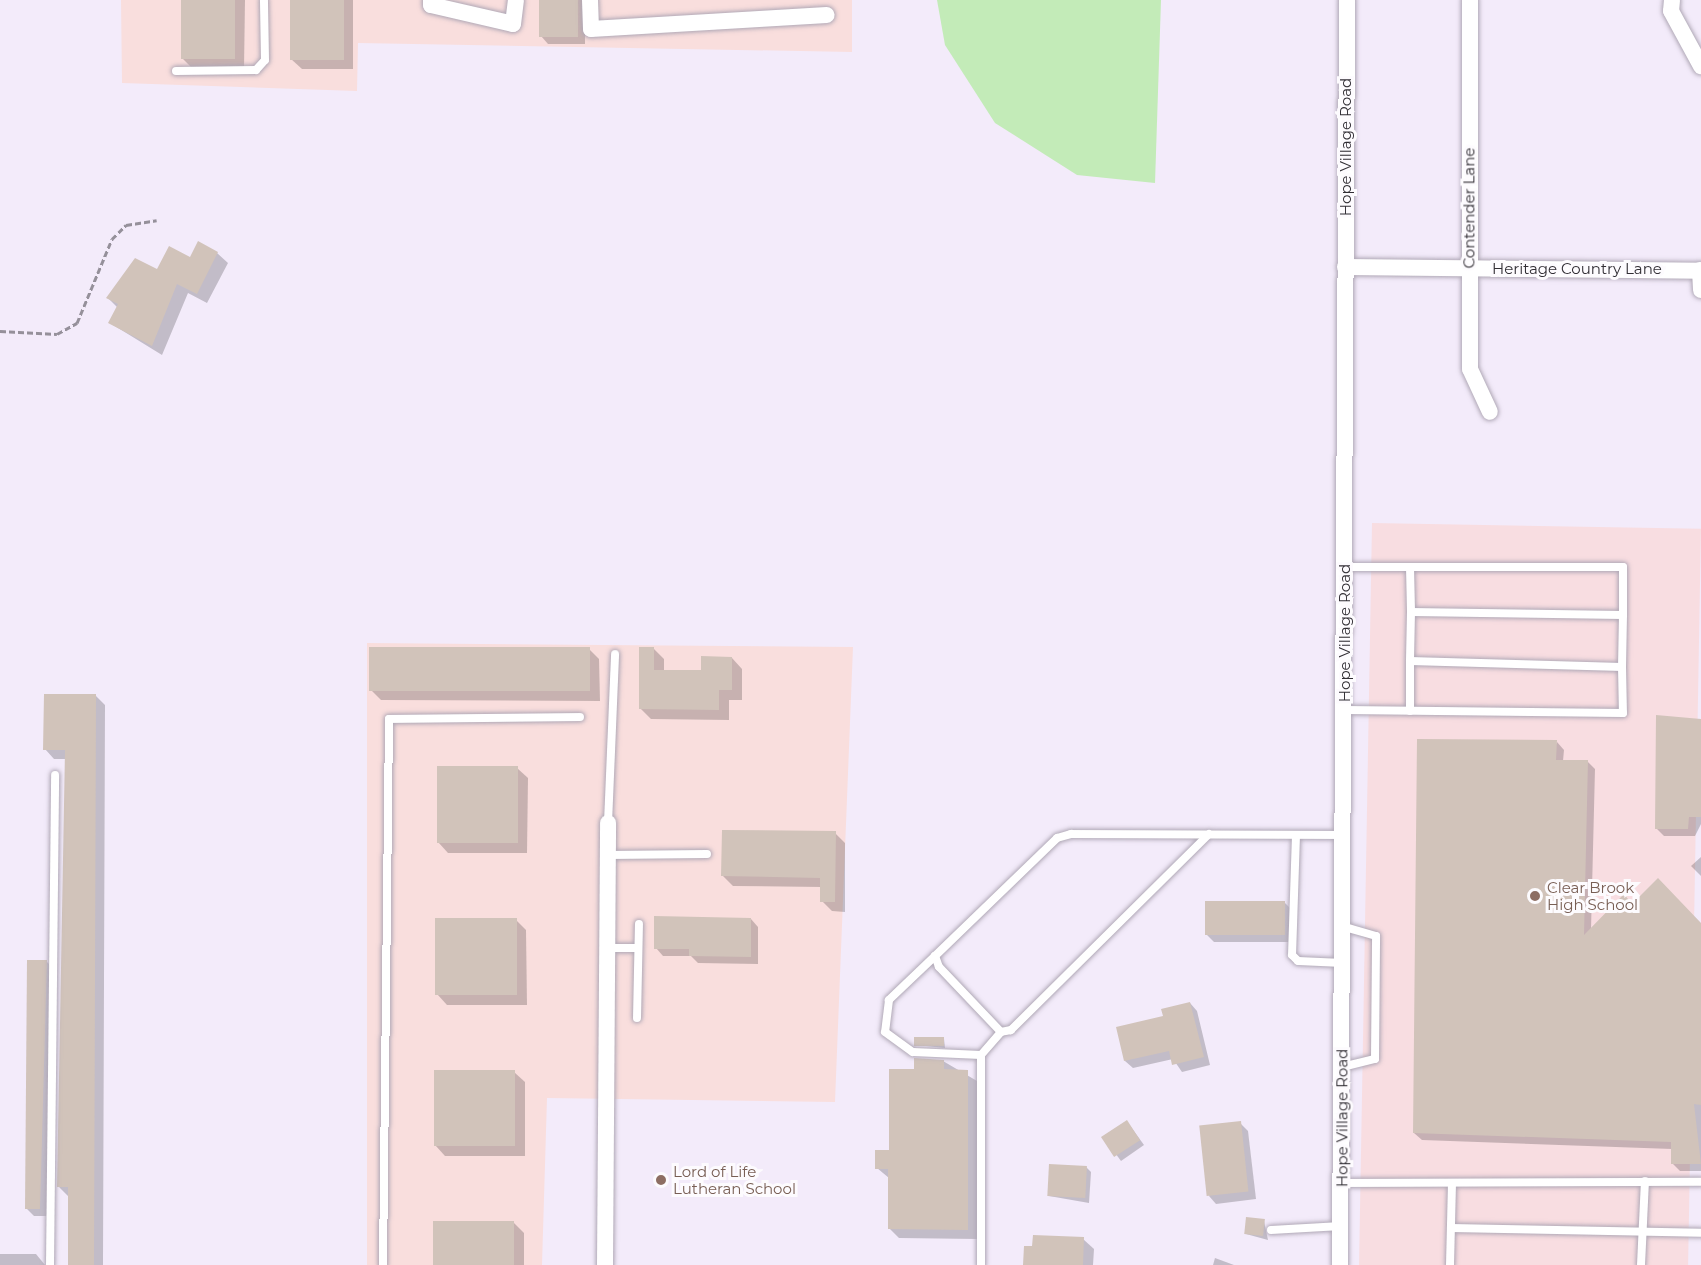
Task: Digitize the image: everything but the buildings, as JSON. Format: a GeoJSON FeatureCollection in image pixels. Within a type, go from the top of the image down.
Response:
{"type":"FeatureCollection","features":[{"type":"Feature","properties":{"kind":"street"},"geometry":{"type":"LineString","coordinates":[[431,0],[431,5],[513,24],[516,0]]}},
{"type":"Feature","properties":{"kind":"street"},"geometry":{"type":"LineString","coordinates":[[590,0],[591,29],[827,15]]}},
{"type":"Feature","properties":{"kind":"street","name":"Hope Village Road"},"geometry":{"type":"LineString","coordinates":[[1340,1265],[1346,710],[1347,0]]}},
{"type":"Feature","properties":{"kind":"street","name":"Contender Lane"},"geometry":{"type":"LineString","coordinates":[[1470,0],[1468,268],[1470,369],[1490,412]]}},
{"type":"Feature","properties":{"kind":"street"},"geometry":{"type":"LineString","coordinates":[[1672,0],[1671,11],[1701,66]]}},
{"type":"Feature","properties":{"kind":"street","name":"Heritage Country Lane"},"geometry":{"type":"LineString","coordinates":[[1345,267],[1701,270]]}},
{"type":"Feature","properties":{"kind":"street"},"geometry":{"type":"LineString","coordinates":[[1701,270],[1701,290]]}},
{"type":"Feature","properties":{"kind":"street"},"geometry":{"type":"LineString","coordinates":[[605,1265],[608,823]]}},
{"type":"Feature","properties":{"kind":"lane"},"geometry":{"type":"LineString","coordinates":[[176,71],[256,70],[265,60],[264,0]]}},
{"type":"Feature","properties":{"kind":"lane"},"geometry":{"type":"LineString","coordinates":[[1345,567],[1623,567],[1623,713],[1346,710]]}},
{"type":"Feature","properties":{"kind":"lane"},"geometry":{"type":"LineString","coordinates":[[1410,567],[1410,711]]}},
{"type":"Feature","properties":{"kind":"lane"},"geometry":{"type":"LineString","coordinates":[[1411,612],[1623,615]]}},
{"type":"Feature","properties":{"kind":"lane"},"geometry":{"type":"LineString","coordinates":[[608,823],[615,654]]}},
{"type":"Feature","properties":{"kind":"lane"},"geometry":{"type":"LineString","coordinates":[[1410,661],[1622,667]]}},
{"type":"Feature","properties":{"kind":"lane"},"geometry":{"type":"LineString","coordinates":[[383,1265],[389,719],[580,717]]}},
{"type":"Feature","properties":{"kind":"lane"},"geometry":{"type":"LineString","coordinates":[[50,1265],[55,775]]}},
{"type":"Feature","properties":{"kind":"lane"},"geometry":{"type":"LineString","coordinates":[[981,1055],[913,1052],[885,1032],[889,1000],[1057,838],[1071,834],[1344,835]]}},
{"type":"Feature","properties":{"kind":"lane"},"geometry":{"type":"LineString","coordinates":[[981,1265],[981,1055],[1001,1032],[1011,1030],[1209,834]]}},
{"type":"Feature","properties":{"kind":"lane"},"geometry":{"type":"LineString","coordinates":[[1296,835],[1292,955],[1299,961],[1343,963]]}},
{"type":"Feature","properties":{"kind":"lane"},"geometry":{"type":"LineString","coordinates":[[608,855],[707,854]]}},
{"type":"Feature","properties":{"kind":"lane"},"geometry":{"type":"LineString","coordinates":[[637,1018],[639,924]]}},
{"type":"Feature","properties":{"kind":"lane"},"geometry":{"type":"LineString","coordinates":[[1342,1067],[1375,1059],[1376,936],[1344,927]]}},
{"type":"Feature","properties":{"kind":"lane"},"geometry":{"type":"LineString","coordinates":[[608,948],[639,948]]}},
{"type":"Feature","properties":{"kind":"lane"},"geometry":{"type":"LineString","coordinates":[[935,956],[1001,1032]]}},
{"type":"Feature","properties":{"kind":"lane"},"geometry":{"type":"LineString","coordinates":[[1641,1265],[1645,1181]]}},
{"type":"Feature","properties":{"kind":"lane"},"geometry":{"type":"LineString","coordinates":[[1342,1183],[1701,1182]]}},
{"type":"Feature","properties":{"kind":"lane"},"geometry":{"type":"LineString","coordinates":[[1449,1265],[1452,1183]]}},
{"type":"Feature","properties":{"kind":"lane"},"geometry":{"type":"LineString","coordinates":[[1270,1230],[1341,1226]]}},
{"type":"Feature","properties":{"kind":"lane"},"geometry":{"type":"LineString","coordinates":[[1450,1228],[1701,1233]]}},
{"type":"Feature","properties":{"kind":"path"},"geometry":{"type":"LineString","coordinates":[[0,331],[57,334],[77,323],[112,240],[126,225],[157,220]]}},
{"type":"Feature","properties":{"kind":"shaded area"},"geometry":{"type":"Polygon","coordinates":[[[121,0],[852,0],[852,52],[358,43],[357,91],[122,83],[121,0]]]}},
{"type":"Feature","properties":{"kind":"shaded area","name":"Clear Brook High School"},"geometry":{"type":"Polygon","coordinates":[[[1372,523],[1701,529],[1688,1265],[1359,1265],[1372,523]]]}},
{"type":"Feature","properties":{"kind":"shaded area"},"geometry":{"type":"Polygon","coordinates":[[[367,643],[853,647],[835,1102],[547,1098],[542,1265],[367,1265],[367,643]]]}},
{"type":"Feature","properties":{"kind":"green space"},"geometry":{"type":"Polygon","coordinates":[[[937,0],[1161,0],[1155,183],[1077,175],[995,123],[945,45],[937,0]]]}},
{"type":"Feature","properties":{"kind":"place","name":"Clear Brook High School"},"geometry":{"type":"Point","coordinates":[1535,896]}},
{"type":"Feature","properties":{"kind":"place","name":"Lord of Life Lutheran School"},"geometry":{"type":"Point","coordinates":[661,1180]}}]}
